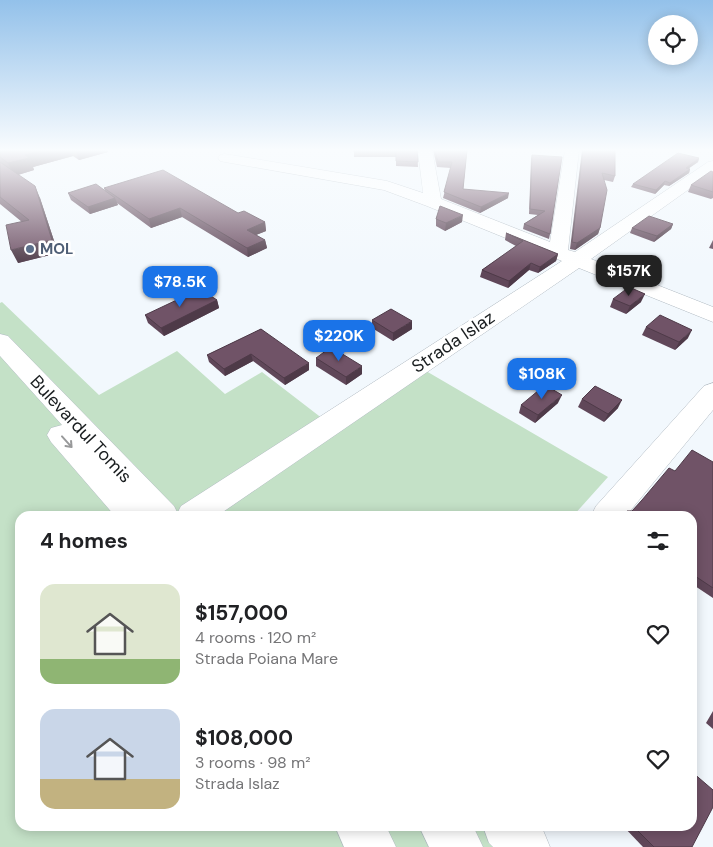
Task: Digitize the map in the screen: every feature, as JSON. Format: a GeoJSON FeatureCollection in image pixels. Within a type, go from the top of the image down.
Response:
{"type":"FeatureCollection","features":[{"type":"Feature","properties":{"kind":"street"},"geometry":{"type":"LineString","coordinates":[[397,190],[433,202],[713,314]]}},
{"type":"Feature","properties":{"kind":"street"},"geometry":{"type":"LineString","coordinates":[[431,190],[433,202]]}},
{"type":"Feature","properties":{"kind":"street"},"geometry":{"type":"LineString","coordinates":[[568,256],[571,190]]}},
{"type":"Feature","properties":{"kind":"street","name":"Strada Islaz"},"geometry":{"type":"LineString","coordinates":[[199,511],[568,256],[678,190]]}},
{"type":"Feature","properties":{"kind":"street","name":"Bulevardul Tomis"},"geometry":{"type":"LineString","coordinates":[[0,341],[157,511]]}},
{"type":"Feature","properties":{"kind":"street","name":"Bulevardul Tomis"},"geometry":{"type":"LineString","coordinates":[[0,366],[130,511]]}},
{"type":"Feature","properties":{"kind":"street"},"geometry":{"type":"LineString","coordinates":[[611,511],[713,392]]}},
{"type":"Feature","properties":{"kind":"street"},"geometry":{"type":"LineString","coordinates":[[361,831],[372,847]]}},
{"type":"Feature","properties":{"kind":"street"},"geometry":{"type":"LineString","coordinates":[[446,831],[459,847]]}},
{"type":"Feature","properties":{"kind":"street"},"geometry":{"type":"LineString","coordinates":[[511,831],[526,847]]}},
{"type":"Feature","properties":{"kind":"green space"},"geometry":{"type":"Polygon","coordinates":[[[2,302],[99,395],[177,351],[225,394],[262,372],[336,429],[426,371],[608,477],[577,511],[15,511],[15,831],[484,831],[499,847],[0,847],[0,303],[2,302]]]}},
{"type":"Feature","properties":{"kind":"building"},"geometry":{"type":"Polygon","coordinates":[[[0,190],[36,190],[52,240],[11,250],[6,225],[29,220],[0,197],[0,190]]]}},
{"type":"Feature","properties":{"kind":"building"},"geometry":{"type":"Polygon","coordinates":[[[79,190],[104,190],[115,198],[88,207],[68,193],[79,190]]]}},
{"type":"Feature","properties":{"kind":"building"},"geometry":{"type":"Polygon","coordinates":[[[106,190],[197,190],[238,213],[244,211],[265,222],[247,230],[265,240],[247,248],[180,208],[149,219],[106,190]]]}},
{"type":"Feature","properties":{"kind":"building"},"geometry":{"type":"Polygon","coordinates":[[[445,190],[469,190],[509,193],[481,207],[444,192],[445,190]]]}},
{"type":"Feature","properties":{"kind":"building"},"geometry":{"type":"Polygon","coordinates":[[[531,190],[557,190],[550,234],[524,224],[545,211],[530,209],[531,190]]]}},
{"type":"Feature","properties":{"kind":"building"},"geometry":{"type":"Polygon","coordinates":[[[578,190],[607,190],[600,228],[577,243],[572,242],[578,190]]]}},
{"type":"Feature","properties":{"kind":"building"},"geometry":{"type":"Polygon","coordinates":[[[440,206],[463,215],[446,223],[436,219],[440,206]]]}},
{"type":"Feature","properties":{"kind":"building"},"geometry":{"type":"Polygon","coordinates":[[[649,216],[673,224],[657,236],[632,228],[649,216]]]}},
{"type":"Feature","properties":{"kind":"building"},"geometry":{"type":"Polygon","coordinates":[[[506,233],[558,254],[540,267],[531,263],[509,281],[482,270],[523,241],[506,233]]]}},
{"type":"Feature","properties":{"kind":"building"},"geometry":{"type":"Polygon","coordinates":[[[629,287],[645,294],[630,306],[613,299],[629,287]]]}},
{"type":"Feature","properties":{"kind":"building"},"geometry":{"type":"Polygon","coordinates":[[[200,289],[217,300],[161,328],[145,315],[200,289]]]}},
{"type":"Feature","properties":{"kind":"building"},"geometry":{"type":"Polygon","coordinates":[[[391,309],[412,321],[393,333],[372,320],[391,309]]]}},
{"type":"Feature","properties":{"kind":"building"},"geometry":{"type":"Polygon","coordinates":[[[660,315],[692,330],[679,342],[646,327],[660,315]]]}},
{"type":"Feature","properties":{"kind":"building"},"geometry":{"type":"Polygon","coordinates":[[[261,329],[309,363],[284,378],[251,354],[224,369],[207,355],[261,329]]]}},
{"type":"Feature","properties":{"kind":"building"},"geometry":{"type":"Polygon","coordinates":[[[331,347],[362,366],[346,377],[316,358],[331,347]]]}},
{"type":"Feature","properties":{"kind":"building"},"geometry":{"type":"Polygon","coordinates":[[[545,385],[562,395],[538,415],[521,405],[545,385]]]}},
{"type":"Feature","properties":{"kind":"building"},"geometry":{"type":"Polygon","coordinates":[[[595,386],[622,400],[608,414],[582,399],[595,386]]]}},
{"type":"Feature","properties":{"kind":"building"},"geometry":{"type":"Polygon","coordinates":[[[692,450],[713,462],[713,588],[697,577],[697,511],[632,511],[669,468],[675,471],[692,450]]]}},
{"type":"Feature","properties":{"kind":"building"},"geometry":{"type":"Polygon","coordinates":[[[697,776],[713,790],[713,807],[692,847],[654,847],[638,831],[697,831],[697,776]]]}},
{"type":"Feature","properties":{"kind":"place","name":"MOL"},"geometry":{"type":"Point","coordinates":[30,249]}}]}
